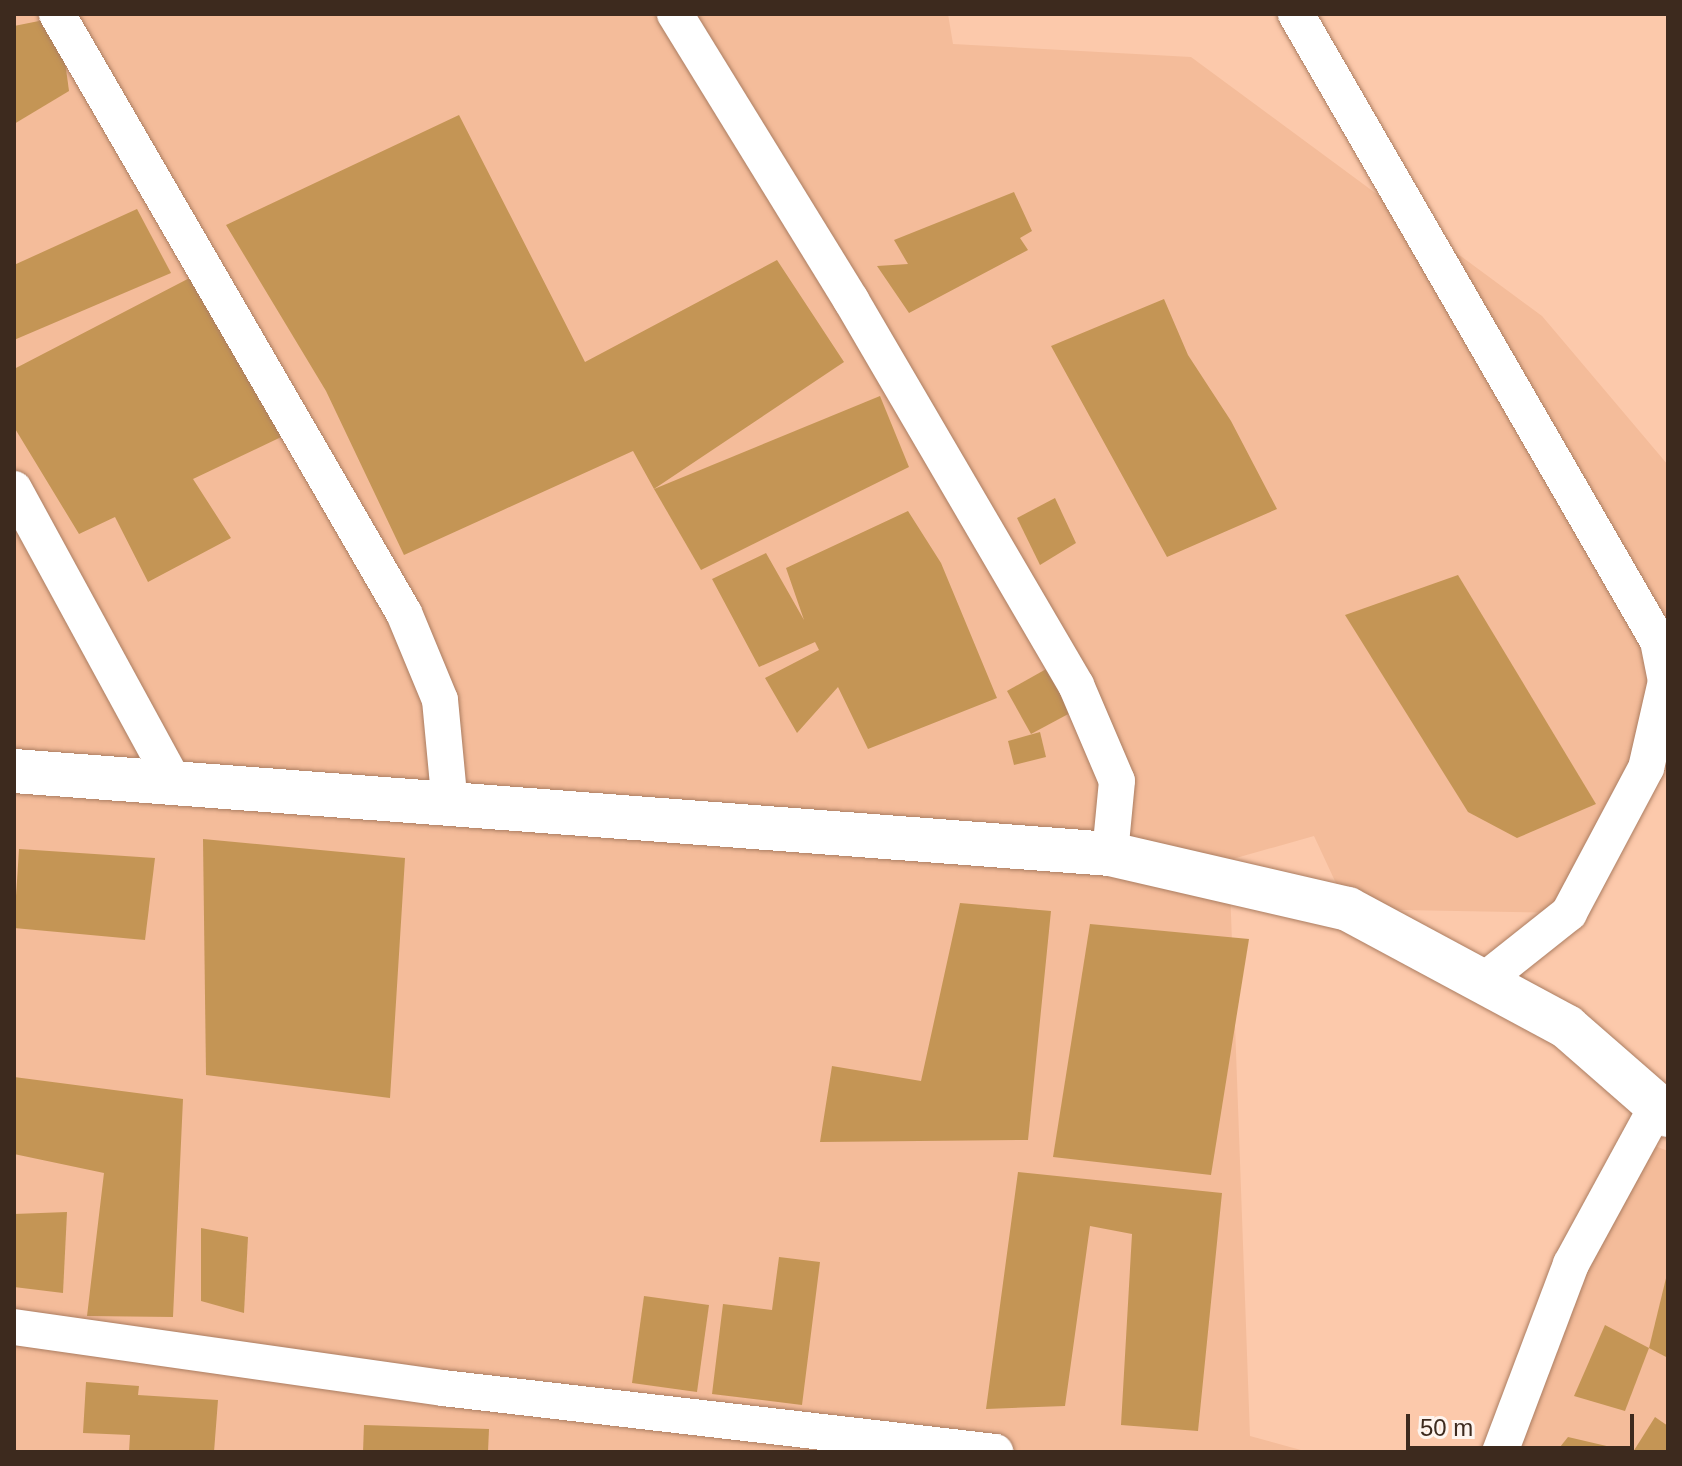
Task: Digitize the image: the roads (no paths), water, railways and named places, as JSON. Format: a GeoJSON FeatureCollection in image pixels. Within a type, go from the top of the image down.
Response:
{"type":"FeatureCollection","features":[{"type":"Feature","properties":{"kind":"street"},"geometry":{"type":"LineString","coordinates":[[57,14],[404,613],[440,700],[450,806]]}},
{"type":"Feature","properties":{"kind":"street"},"geometry":{"type":"LineString","coordinates":[[675,14],[851,300],[1076,685],[1117,781],[1110,854]]}},
{"type":"Feature","properties":{"kind":"street"},"geometry":{"type":"LineString","coordinates":[[1296,14],[1658,641],[1666,681],[1646,768],[1569,913],[1486,979]]}},
{"type":"Feature","properties":{"kind":"street"},"geometry":{"type":"LineString","coordinates":[[14,489],[175,784]]}},
{"type":"Feature","properties":{"kind":"street"},"geometry":{"type":"LineString","coordinates":[[14,771],[1110,854],[1348,909],[1486,979],[1567,1027],[1662,1112],[1571,1264],[1500,1452]]}},
{"type":"Feature","properties":{"kind":"street"},"geometry":{"type":"LineString","coordinates":[[14,1327],[443,1388],[995,1452]]}}]}
